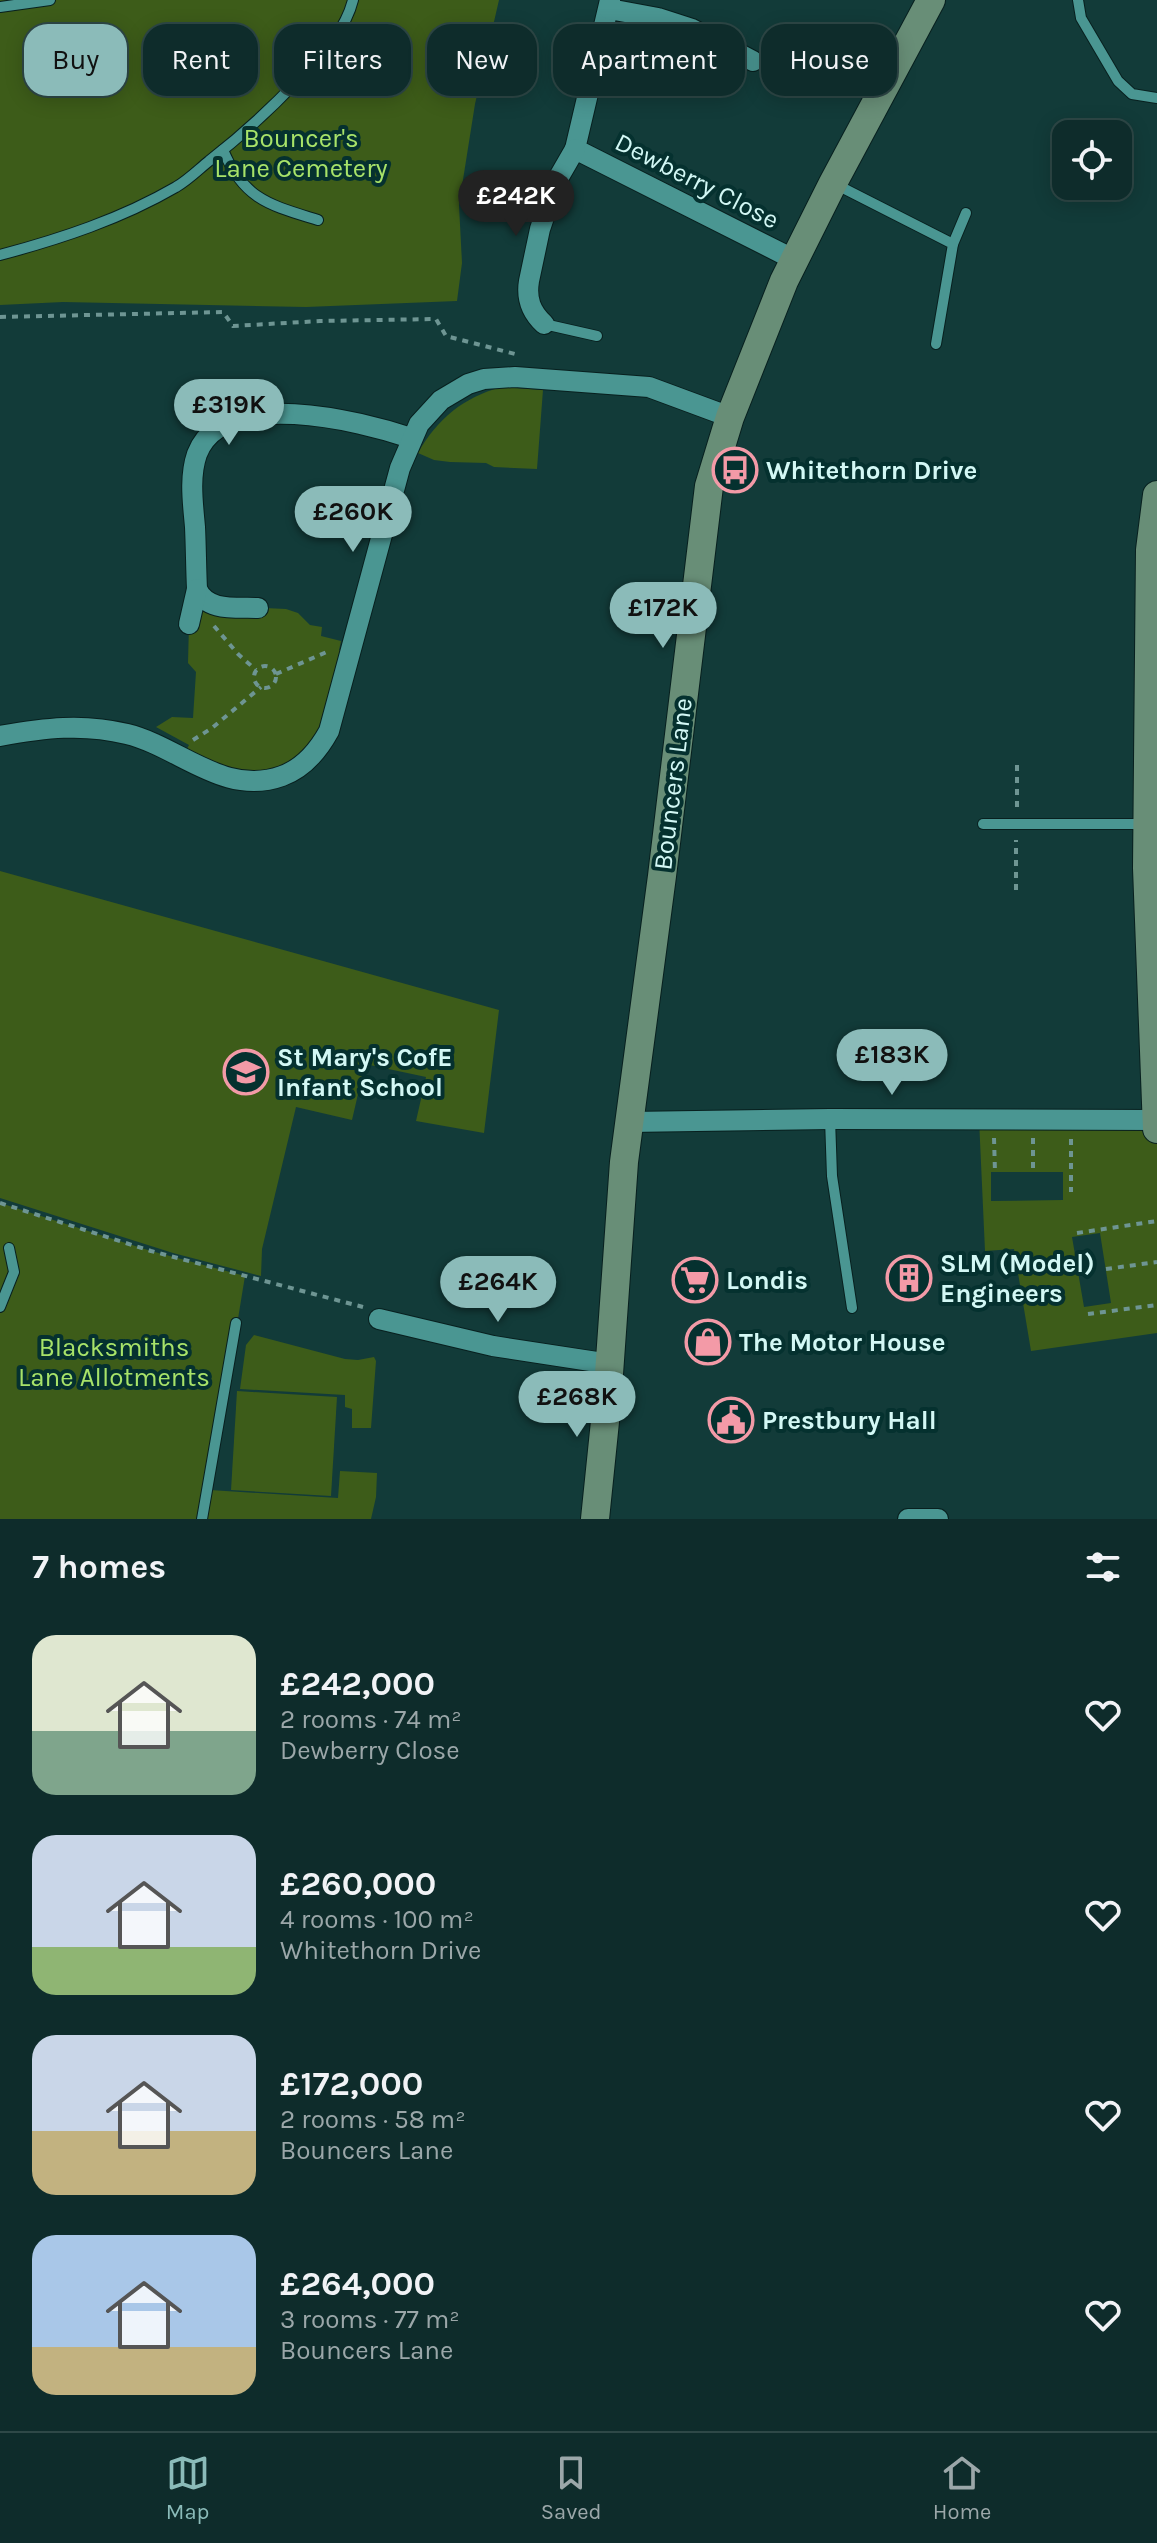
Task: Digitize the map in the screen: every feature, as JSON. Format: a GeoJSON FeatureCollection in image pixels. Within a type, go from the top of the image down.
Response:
{"type":"FeatureCollection","features":[{"type":"Feature","properties":{"kind":"street","name":"Bouncers Lane"},"geometry":{"type":"LineString","coordinates":[[595,1519],[629,1122],[709,486],[730,417],[795,260],[931,0]]}},
{"type":"Feature","properties":{"kind":"street"},"geometry":{"type":"LineString","coordinates":[[610,4],[692,29],[753,61]]}},
{"type":"Feature","properties":{"kind":"street","name":"Dewberry Close"},"geometry":{"type":"LineString","coordinates":[[544,324],[530,306],[529,281],[540,229],[556,182],[575,149],[610,4]]}},
{"type":"Feature","properties":{"kind":"street","name":"Dewberry Close"},"geometry":{"type":"LineString","coordinates":[[575,149],[795,260]]}},
{"type":"Feature","properties":{"kind":"street"},"geometry":{"type":"LineString","coordinates":[[0,736],[48,728],[106,729],[144,739],[216,774],[244,782],[273,779],[301,766],[322,744],[329,731],[400,468],[411,438],[429,411],[441,400],[468,384],[499,377],[649,387],[730,417]]}},
{"type":"Feature","properties":{"kind":"street"},"geometry":{"type":"LineString","coordinates":[[189,624],[197,589],[196,457],[201,446],[218,427],[244,417],[300,416],[357,423],[411,438]]}},
{"type":"Feature","properties":{"kind":"street"},"geometry":{"type":"LineString","coordinates":[[1157,495],[1147,868],[1157,1129]]}},
{"type":"Feature","properties":{"kind":"street"},"geometry":{"type":"LineString","coordinates":[[197,589],[200,596],[212,605],[258,608]]}},
{"type":"Feature","properties":{"kind":"street"},"geometry":{"type":"LineString","coordinates":[[629,1122],[1156,1120]]}},
{"type":"Feature","properties":{"kind":"street"},"geometry":{"type":"LineString","coordinates":[[379,1319],[493,1346],[610,1364]]}},
{"type":"Feature","properties":{"kind":"street"},"geometry":{"type":"LineString","coordinates":[[908,1519],[938,1519]]}},
{"type":"Feature","properties":{"kind":"lane"},"geometry":{"type":"LineString","coordinates":[[0,7],[50,0]]}},
{"type":"Feature","properties":{"kind":"lane"},"geometry":{"type":"LineString","coordinates":[[0,255],[55,240],[112,218],[177,187],[278,101],[329,47],[350,12],[353,0]]}},
{"type":"Feature","properties":{"kind":"lane"},"geometry":{"type":"LineString","coordinates":[[1078,0],[1081,18],[1118,81],[1132,94],[1157,98]]}},
{"type":"Feature","properties":{"kind":"lane"},"geometry":{"type":"LineString","coordinates":[[223,150],[235,176],[248,191],[282,209],[318,220]]}},
{"type":"Feature","properties":{"kind":"lane"},"geometry":{"type":"LineString","coordinates":[[833,183],[953,244]]}},
{"type":"Feature","properties":{"kind":"lane"},"geometry":{"type":"LineString","coordinates":[[936,344],[953,244],[966,213]]}},
{"type":"Feature","properties":{"kind":"lane"},"geometry":{"type":"LineString","coordinates":[[544,324],[597,336]]}},
{"type":"Feature","properties":{"kind":"lane"},"geometry":{"type":"LineString","coordinates":[[983,824],[1148,824]]}},
{"type":"Feature","properties":{"kind":"lane"},"geometry":{"type":"LineString","coordinates":[[830,1119],[832,1176],[852,1308]]}},
{"type":"Feature","properties":{"kind":"lane"},"geometry":{"type":"LineString","coordinates":[[0,1307],[14,1272],[9,1248]]}},
{"type":"Feature","properties":{"kind":"lane"},"geometry":{"type":"LineString","coordinates":[[202,1519],[236,1323]]}},
{"type":"Feature","properties":{"kind":"path"},"geometry":{"type":"LineString","coordinates":[[0,317],[223,312],[233,326],[436,319],[446,336],[520,355]]}},
{"type":"Feature","properties":{"kind":"path"},"geometry":{"type":"LineString","coordinates":[[212,605],[210,621],[256,670]]}},
{"type":"Feature","properties":{"kind":"path"},"geometry":{"type":"LineString","coordinates":[[276,674],[339,646],[350,648]]}},
{"type":"Feature","properties":{"kind":"path"},"geometry":{"type":"LineString","coordinates":[[178,756],[186,744],[212,728],[261,687],[273,685],[276,681],[276,674],[269,666],[256,670]]}},
{"type":"Feature","properties":{"kind":"path"},"geometry":{"type":"LineString","coordinates":[[256,670],[255,680],[261,687]]}},
{"type":"Feature","properties":{"kind":"path"},"geometry":{"type":"LineString","coordinates":[[994,1119],[995,1172]]}},
{"type":"Feature","properties":{"kind":"path"},"geometry":{"type":"LineString","coordinates":[[1032,1119],[1033,1172]]}},
{"type":"Feature","properties":{"kind":"path"},"geometry":{"type":"LineString","coordinates":[[1071,1119],[1071,1192]]}},
{"type":"Feature","properties":{"kind":"path"},"geometry":{"type":"LineString","coordinates":[[0,1203],[151,1251],[376,1311],[379,1319]]}},
{"type":"Feature","properties":{"kind":"path"},"geometry":{"type":"LineString","coordinates":[[1077,1233],[1157,1221]]}},
{"type":"Feature","properties":{"kind":"path"},"geometry":{"type":"LineString","coordinates":[[1106,1269],[1157,1262]]}},
{"type":"Feature","properties":{"kind":"path"},"geometry":{"type":"LineString","coordinates":[[1088,1314],[1157,1305]]}},
{"type":"Feature","properties":{"kind":"green space","name":"Bouncer's Lane Cemetery"},"geometry":{"type":"Polygon","coordinates":[[[0,0],[499,0],[493,24],[427,24],[427,96],[477,96],[459,205],[462,263],[457,301],[306,307],[63,302],[0,305],[0,0]]]}},
{"type":"Feature","properties":{"kind":"green space"},"geometry":{"type":"Polygon","coordinates":[[[501,387],[543,390],[537,469],[434,460],[418,453],[434,429],[463,403],[501,387]]]}},
{"type":"Feature","properties":{"kind":"green space"},"geometry":{"type":"Polygon","coordinates":[[[197,589],[220,606],[286,609],[298,613],[310,625],[322,627],[321,636],[341,641],[339,650],[349,653],[329,731],[273,779],[182,758],[189,745],[156,727],[172,717],[193,718],[196,672],[188,663],[189,624],[197,589]]]}},
{"type":"Feature","properties":{"kind":"green space","name":"St Mary's CofE Infant School"},"geometry":{"type":"Polygon","coordinates":[[[0,871],[499,1010],[484,1133],[416,1121],[426,1077],[365,1064],[352,1120],[296,1107],[262,1249],[261,1276],[173,1253],[0,1198],[0,871]]]}},
{"type":"Feature","properties":{"kind":"green space"},"geometry":{"type":"Polygon","coordinates":[[[979,1119],[1157,1129],[1157,1333],[1031,1351],[1014,1249],[985,1251],[979,1119]],[[991,1172],[991,1201],[1063,1200],[1063,1172],[991,1172]],[[1100,1233],[1072,1237],[1084,1307],[1111,1303],[1100,1233]]]}},
{"type":"Feature","properties":{"kind":"green space","name":"Blacksmiths Lane Allotments"},"geometry":{"type":"Polygon","coordinates":[[[0,1203],[151,1251],[245,1276],[210,1490],[338,1498],[340,1471],[377,1473],[371,1519],[0,1519],[0,1203]]]}},
{"type":"Feature","properties":{"kind":"green space"},"geometry":{"type":"Polygon","coordinates":[[[254,1335],[345,1359],[374,1357],[371,1428],[352,1428],[352,1409],[345,1407],[345,1395],[240,1389],[246,1345],[254,1335]]]}},
{"type":"Feature","properties":{"kind":"green space"},"geometry":{"type":"Polygon","coordinates":[[[237,1391],[337,1397],[331,1496],[231,1490],[237,1391]]]}},
{"type":"Feature","properties":{"kind":"place","name":"Whitethorn Drive"},"geometry":{"type":"Point","coordinates":[735,470]}},
{"type":"Feature","properties":{"kind":"place","name":"St Mary's CofE Infant School"},"geometry":{"type":"Point","coordinates":[246,1072]}},
{"type":"Feature","properties":{"kind":"place","name":"SLM (Model) Engineers"},"geometry":{"type":"Point","coordinates":[909,1278]}},
{"type":"Feature","properties":{"kind":"place","name":"Londis"},"geometry":{"type":"Point","coordinates":[695,1280]}},
{"type":"Feature","properties":{"kind":"place","name":"The Motor House"},"geometry":{"type":"Point","coordinates":[708,1342]}},
{"type":"Feature","properties":{"kind":"place","name":"Prestbury Hall"},"geometry":{"type":"Point","coordinates":[731,1420]}}]}
